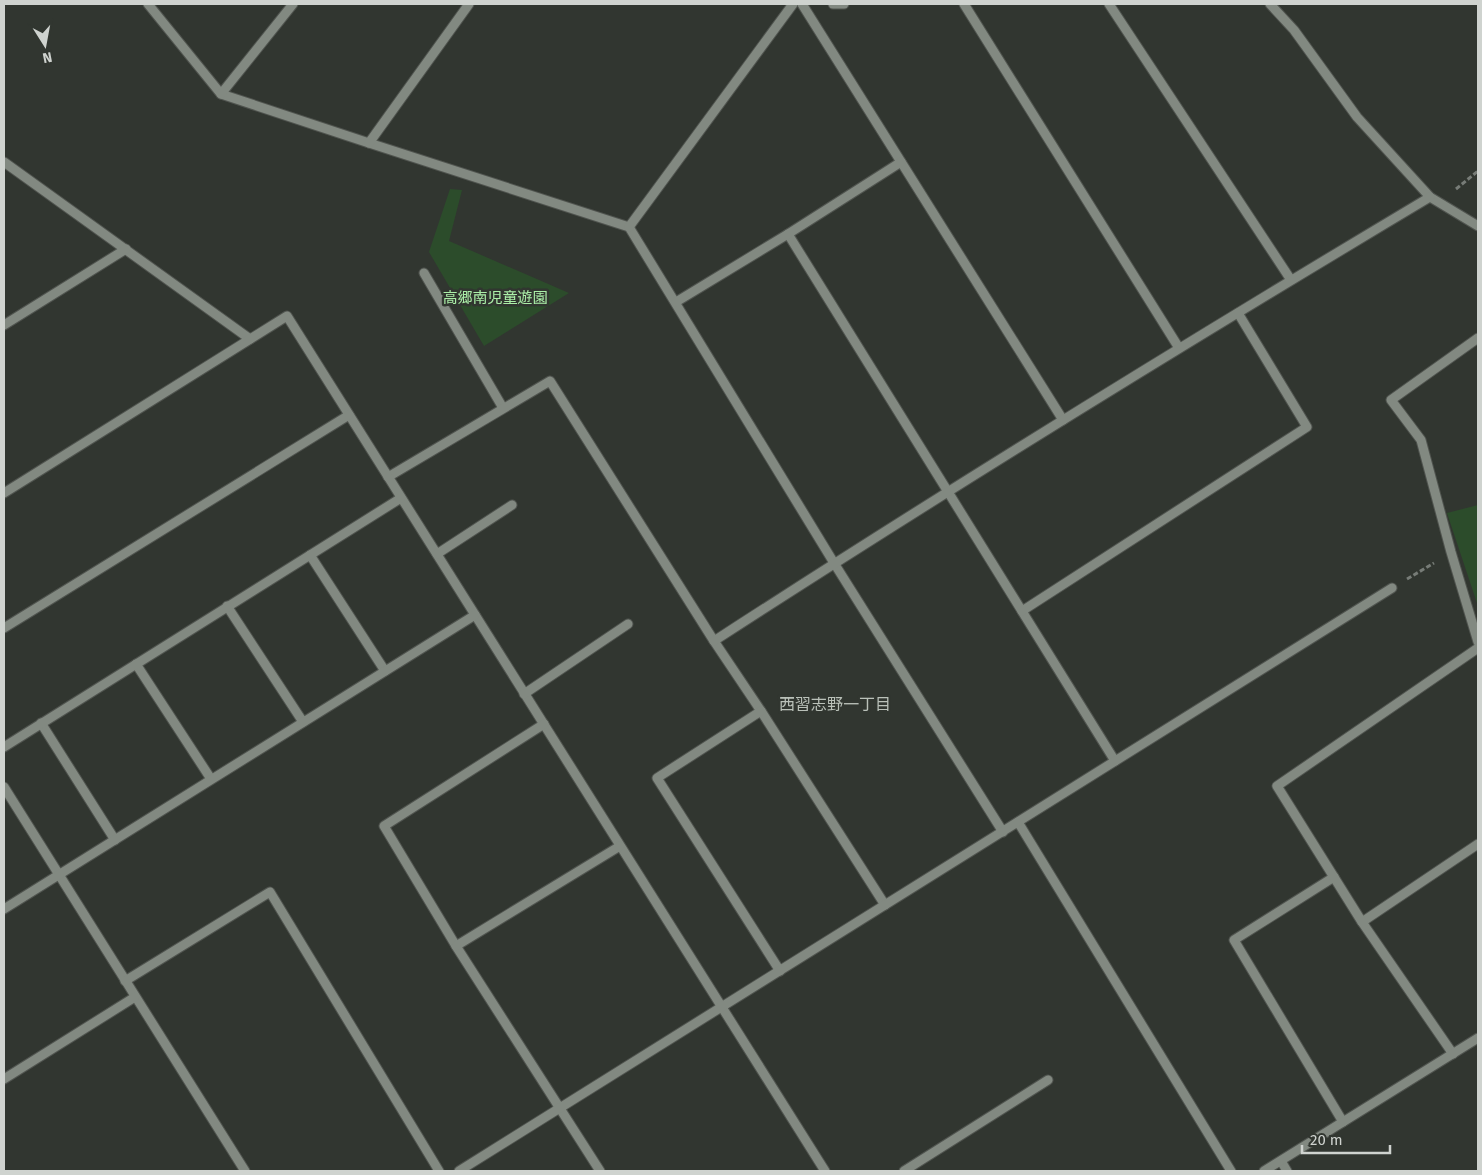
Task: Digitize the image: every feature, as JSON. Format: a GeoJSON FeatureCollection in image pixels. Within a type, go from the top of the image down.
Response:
{"type":"FeatureCollection","features":[{"type":"Feature","properties":{"kind":"street"},"geometry":{"type":"LineString","coordinates":[[148,4],[221,94],[629,227],[834,563],[1003,832]]}},
{"type":"Feature","properties":{"kind":"street"},"geometry":{"type":"LineString","coordinates":[[221,94],[293,4]]}},
{"type":"Feature","properties":{"kind":"street"},"geometry":{"type":"LineString","coordinates":[[369,143],[469,4]]}},
{"type":"Feature","properties":{"kind":"street"},"geometry":{"type":"LineString","coordinates":[[629,227],[793,4]]}},
{"type":"Feature","properties":{"kind":"street"},"geometry":{"type":"LineString","coordinates":[[802,4],[1063,420]]}},
{"type":"Feature","properties":{"kind":"street"},"geometry":{"type":"LineString","coordinates":[[833,4],[844,4]]}},
{"type":"Feature","properties":{"kind":"street"},"geometry":{"type":"LineString","coordinates":[[964,4],[1179,348]]}},
{"type":"Feature","properties":{"kind":"street"},"geometry":{"type":"LineString","coordinates":[[1109,4],[1291,280]]}},
{"type":"Feature","properties":{"kind":"street"},"geometry":{"type":"LineString","coordinates":[[1270,4],[1294,30],[1357,117],[1430,197],[1478,226]]}},
{"type":"Feature","properties":{"kind":"street"},"geometry":{"type":"LineString","coordinates":[[4,162],[250,339]]}},
{"type":"Feature","properties":{"kind":"street"},"geometry":{"type":"LineString","coordinates":[[676,302],[901,162]]}},
{"type":"Feature","properties":{"kind":"street"},"geometry":{"type":"LineString","coordinates":[[714,641],[948,491],[1179,348],[1430,197]]}},
{"type":"Feature","properties":{"kind":"street"},"geometry":{"type":"LineString","coordinates":[[788,234],[1115,761]]}},
{"type":"Feature","properties":{"kind":"street"},"geometry":{"type":"LineString","coordinates":[[4,325],[126,249]]}},
{"type":"Feature","properties":{"kind":"street"},"geometry":{"type":"LineString","coordinates":[[424,273],[503,408]]}},
{"type":"Feature","properties":{"kind":"street"},"geometry":{"type":"LineString","coordinates":[[1022,611],[1307,427],[1238,313]]}},
{"type":"Feature","properties":{"kind":"street"},"geometry":{"type":"LineString","coordinates":[[4,493],[286,316],[825,1171]]}},
{"type":"Feature","properties":{"kind":"street"},"geometry":{"type":"LineString","coordinates":[[1478,338],[1391,400],[1421,440],[1450,552],[1478,642]]}},
{"type":"Feature","properties":{"kind":"street"},"geometry":{"type":"LineString","coordinates":[[388,477],[550,381],[714,641],[885,905]]}},
{"type":"Feature","properties":{"kind":"street"},"geometry":{"type":"LineString","coordinates":[[4,628],[349,415]]}},
{"type":"Feature","properties":{"kind":"street"},"geometry":{"type":"LineString","coordinates":[[4,746],[401,498]]}},
{"type":"Feature","properties":{"kind":"street"},"geometry":{"type":"LineString","coordinates":[[437,554],[512,505]]}},
{"type":"Feature","properties":{"kind":"street"},"geometry":{"type":"LineString","coordinates":[[310,555],[384,671]]}},
{"type":"Feature","properties":{"kind":"street"},"geometry":{"type":"LineString","coordinates":[[459,1171],[1392,588]]}},
{"type":"Feature","properties":{"kind":"street"},"geometry":{"type":"LineString","coordinates":[[228,606],[302,722]]}},
{"type":"Feature","properties":{"kind":"street"},"geometry":{"type":"LineString","coordinates":[[4,909],[475,615]]}},
{"type":"Feature","properties":{"kind":"street"},"geometry":{"type":"LineString","coordinates":[[524,694],[628,624]]}},
{"type":"Feature","properties":{"kind":"street"},"geometry":{"type":"LineString","coordinates":[[1453,1054],[1362,922],[1277,786],[1478,648]]}},
{"type":"Feature","properties":{"kind":"street"},"geometry":{"type":"LineString","coordinates":[[136,664],[211,779]]}},
{"type":"Feature","properties":{"kind":"street"},"geometry":{"type":"LineString","coordinates":[[761,711],[657,778],[780,971]]}},
{"type":"Feature","properties":{"kind":"street"},"geometry":{"type":"LineString","coordinates":[[41,723],[115,840]]}},
{"type":"Feature","properties":{"kind":"street"},"geometry":{"type":"LineString","coordinates":[[544,724],[384,826],[456,946],[600,1171]]}},
{"type":"Feature","properties":{"kind":"street"},"geometry":{"type":"LineString","coordinates":[[4,787],[245,1171]]}},
{"type":"Feature","properties":{"kind":"street"},"geometry":{"type":"LineString","coordinates":[[1018,822],[1231,1171]]}},
{"type":"Feature","properties":{"kind":"street"},"geometry":{"type":"LineString","coordinates":[[1362,922],[1478,844]]}},
{"type":"Feature","properties":{"kind":"street"},"geometry":{"type":"LineString","coordinates":[[456,946],[620,846]]}},
{"type":"Feature","properties":{"kind":"street"},"geometry":{"type":"LineString","coordinates":[[1334,877],[1234,940],[1343,1122]]}},
{"type":"Feature","properties":{"kind":"street"},"geometry":{"type":"LineString","coordinates":[[125,981],[270,892],[439,1171]]}},
{"type":"Feature","properties":{"kind":"street"},"geometry":{"type":"LineString","coordinates":[[4,1078],[135,997]]}},
{"type":"Feature","properties":{"kind":"street"},"geometry":{"type":"LineString","coordinates":[[1264,1171],[1478,1038]]}},
{"type":"Feature","properties":{"kind":"street"},"geometry":{"type":"LineString","coordinates":[[904,1171],[1048,1080]]}},
{"type":"Feature","properties":{"kind":"street"},"geometry":{"type":"LineString","coordinates":[[1281,1161],[1287,1171]]}},
{"type":"Feature","properties":{"kind":"path"},"geometry":{"type":"LineString","coordinates":[[1439,203],[1478,171]]}},
{"type":"Feature","properties":{"kind":"path"},"geometry":{"type":"LineString","coordinates":[[1392,588],[1450,552]]}},
{"type":"Feature","properties":{"kind":"green space","name":"高郷南児童遊園"},"geometry":{"type":"Polygon","coordinates":[[[450,189],[462,190],[449,241],[569,293],[484,346],[429,252],[450,189]]]}},
{"type":"Feature","properties":{"kind":"green space"},"geometry":{"type":"Polygon","coordinates":[[[1478,505],[1478,606],[1447,513],[1478,505]]]}},
{"type":"Feature","properties":{"kind":"district","name":"西習志野一丁目"},"geometry":{"type":"Point","coordinates":[835,704]}}]}
